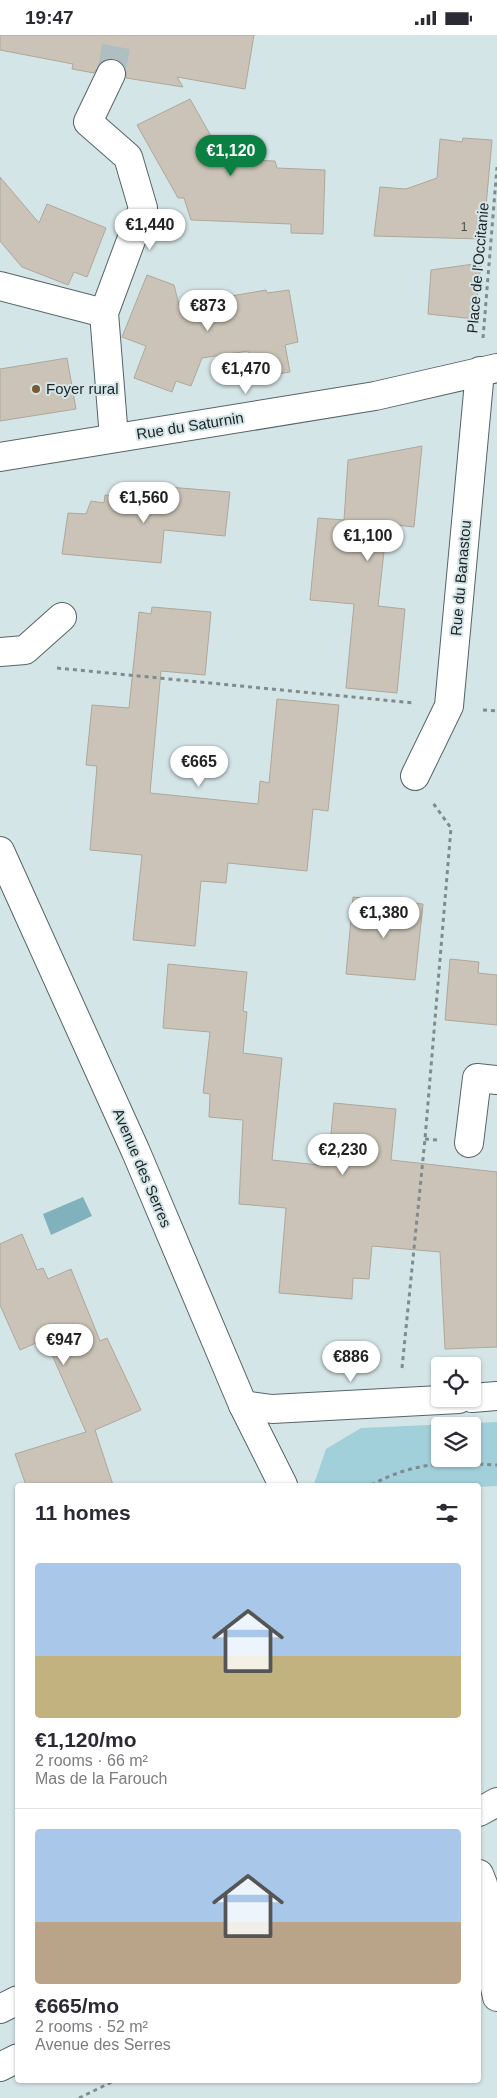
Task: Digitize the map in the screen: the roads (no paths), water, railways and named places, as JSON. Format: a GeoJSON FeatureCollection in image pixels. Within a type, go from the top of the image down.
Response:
{"type":"FeatureCollection","features":[{"type":"Feature","properties":{"kind":"street"},"geometry":{"type":"LineString","coordinates":[[111,74],[88,122],[128,157],[143,208],[104,313],[114,438]]}},
{"type":"Feature","properties":{"kind":"street"},"geometry":{"type":"LineString","coordinates":[[0,286],[104,313]]}},
{"type":"Feature","properties":{"kind":"street","name":"Rue du Saturnin"},"geometry":{"type":"LineString","coordinates":[[0,457],[374,396],[489,370]]}},
{"type":"Feature","properties":{"kind":"street","name":"Rue du Banastou"},"geometry":{"type":"LineString","coordinates":[[415,776],[449,706],[489,370]]}},
{"type":"Feature","properties":{"kind":"street"},"geometry":{"type":"LineString","coordinates":[[12,651],[62,617]]}},
{"type":"Feature","properties":{"kind":"street","name":"Avenue des Serres"},"geometry":{"type":"LineString","coordinates":[[0,853],[136,1152],[243,1405],[281,1483]]}},
{"type":"Feature","properties":{"kind":"street"},"geometry":{"type":"LineString","coordinates":[[469,1143],[477,1078],[497,1080]]}},
{"type":"Feature","properties":{"kind":"street"},"geometry":{"type":"LineString","coordinates":[[481,1397],[497,1396]]}},
{"type":"Feature","properties":{"kind":"street"},"geometry":{"type":"LineString","coordinates":[[243,1405],[272,1409],[431,1401]]}},
{"type":"Feature","properties":{"kind":"street"},"geometry":{"type":"LineString","coordinates":[[481,1811],[497,1802]]}},
{"type":"Feature","properties":{"kind":"street"},"geometry":{"type":"LineString","coordinates":[[481,1878],[497,1997]]}},
{"type":"Feature","properties":{"kind":"street"},"geometry":{"type":"LineString","coordinates":[[481,1995],[497,2018]]}},
{"type":"Feature","properties":{"kind":"street"},"geometry":{"type":"LineString","coordinates":[[0,2009],[15,2002]]}},
{"type":"Feature","properties":{"kind":"street"},"geometry":{"type":"LineString","coordinates":[[0,2067],[15,2060]]}},
{"type":"Feature","properties":{"kind":"tunnel"},"geometry":{"type":"LineString","coordinates":[[111,74],[118,35]]}},
{"type":"Feature","properties":{"kind":"place","name":"Foyer rural"},"geometry":{"type":"Point","coordinates":[36,389]}}]}
